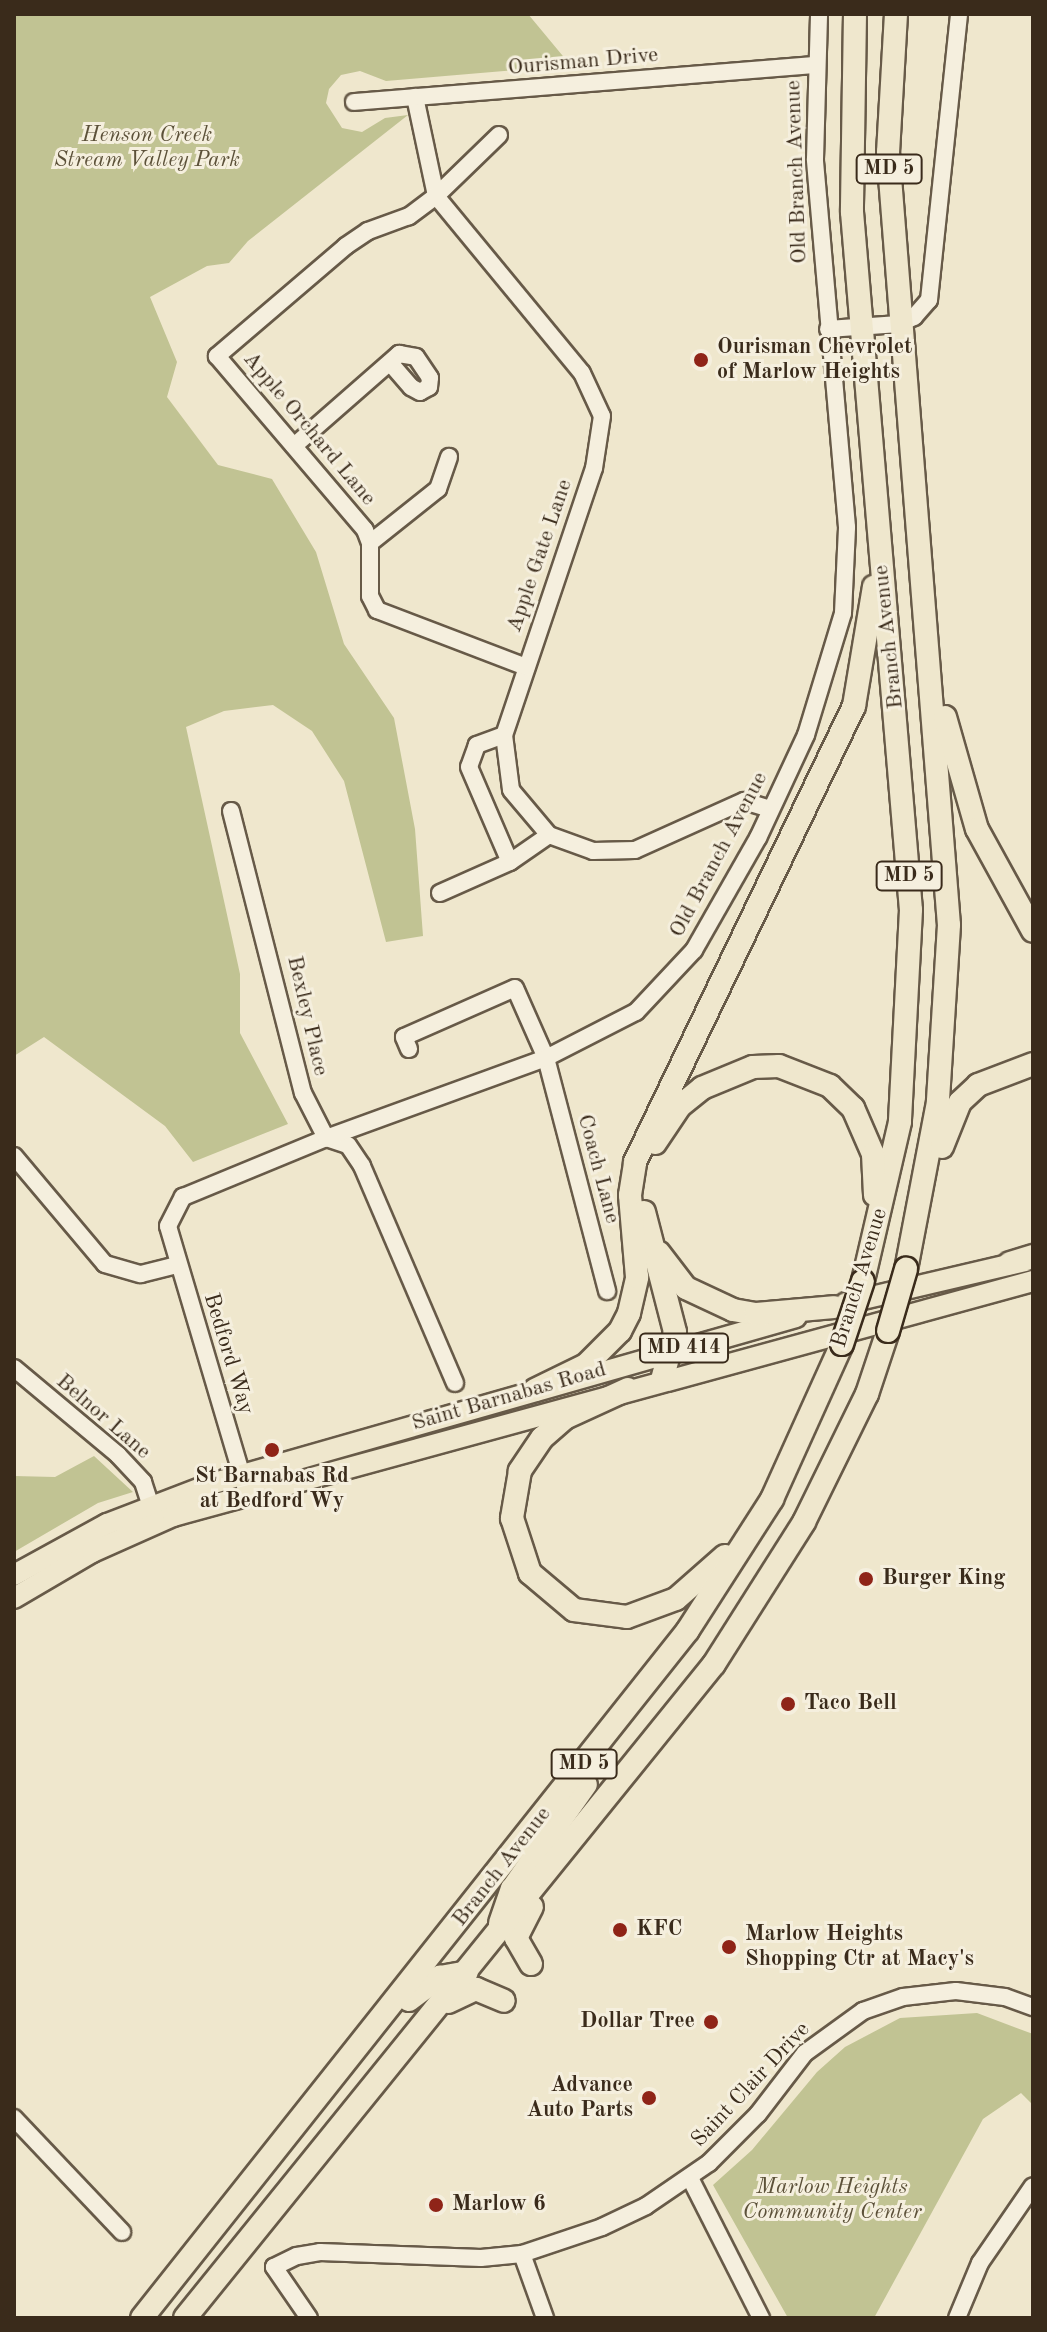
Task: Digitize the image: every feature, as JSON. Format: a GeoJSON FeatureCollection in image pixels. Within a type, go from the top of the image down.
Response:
{"type":"FeatureCollection","features":[{"type":"Feature","properties":{"kind":"highway","name":"Branch Avenue"},"geometry":{"type":"LineString","coordinates":[[142,2318],[646,1688],[747,1543],[792,1455],[842,1344],[863,1281],[900,1122],[911,923],[904,793],[875,502],[852,212],[855,14]]}},
{"type":"Feature","properties":{"kind":"highway","name":"Branch Avenue"},"geometry":{"type":"LineString","coordinates":[[185,2318],[441,2007],[714,1664],[769,1581],[847,1439],[888,1331],[914,1236],[938,1102],[949,925],[899,324],[887,124],[896,14]]}},
{"type":"Feature","properties":{"kind":"highway"},"geometry":{"type":"LineString","coordinates":[[535,1390],[586,1365],[620,1331],[629,1313],[637,1277],[630,1195],[643,1140],[854,706],[874,601],[875,502]]}},
{"type":"Feature","properties":{"kind":"highway"},"geometry":{"type":"LineString","coordinates":[[922,574],[947,731],[962,787],[977,829],[1033,931]]}},
{"type":"Feature","properties":{"kind":"highway"},"geometry":{"type":"LineString","coordinates":[[914,1236],[960,1102],[998,1074],[1033,1064]]}},
{"type":"Feature","properties":{"kind":"highway"},"geometry":{"type":"LineString","coordinates":[[662,1380],[673,1351],[675,1332],[647,1226],[644,1179],[662,1128],[702,1088],[726,1075],[779,1066],[830,1086],[866,1131],[875,1177],[871,1249]]}},
{"type":"Feature","properties":{"kind":"highway"},"geometry":{"type":"LineString","coordinates":[[647,1226],[667,1268],[712,1303],[756,1314],[834,1307]]}},
{"type":"Feature","properties":{"kind":"highway"},"geometry":{"type":"LineString","coordinates":[[1010,1263],[1033,1258]]}},
{"type":"Feature","properties":{"kind":"highway"},"geometry":{"type":"LineString","coordinates":[[628,1389],[565,1418],[542,1438],[520,1471],[512,1497],[514,1536],[530,1573],[574,1610],[627,1617],[691,1589],[725,1556],[792,1455]]}},
{"type":"Feature","properties":{"kind":"highway"},"geometry":{"type":"LineString","coordinates":[[499,1931],[512,1889],[601,1762],[646,1688]]}},
{"type":"Feature","properties":{"kind":"highway"},"geometry":{"type":"LineString","coordinates":[[531,1964],[516,1938],[523,1920],[593,1816]]}},
{"type":"Feature","properties":{"kind":"highway"},"geometry":{"type":"LineString","coordinates":[[353,2056],[422,1987],[440,1977],[467,1972]]}},
{"type":"Feature","properties":{"kind":"highway"},"geometry":{"type":"LineString","coordinates":[[441,2007],[476,1989],[504,2001]]}},
{"type":"Feature","properties":{"kind":"main road","name":"Saint Barnabas Road"},"geometry":{"type":"LineString","coordinates":[[14,1575],[151,1506],[241,1474],[673,1351],[1010,1263]]}},
{"type":"Feature","properties":{"kind":"main road","name":"Saint Barnabas Road"},"geometry":{"type":"LineString","coordinates":[[14,1598],[125,1534],[248,1495],[1033,1281]]}},
{"type":"Feature","properties":{"kind":"street","name":"Old Branch Avenue"},"geometry":{"type":"LineString","coordinates":[[168,1226],[183,1197],[326,1138],[546,1058],[604,1033],[668,983],[694,950],[770,809],[806,735],[829,674],[843,613],[847,527],[815,159],[819,14]]}},
{"type":"Feature","properties":{"kind":"street"},"geometry":{"type":"LineString","coordinates":[[828,329],[899,324],[914,317],[929,300],[959,14]]}},
{"type":"Feature","properties":{"kind":"street","name":"Ourisman Drive"},"geometry":{"type":"LineString","coordinates":[[354,102],[816,65]]}},
{"type":"Feature","properties":{"kind":"street","name":"Apple Gate Lane"},"geometry":{"type":"LineString","coordinates":[[415,97],[436,196],[582,373],[602,416],[594,468],[504,735],[511,790],[549,835]]}},
{"type":"Feature","properties":{"kind":"street"},"geometry":{"type":"LineString","coordinates":[[436,196],[499,135]]}},
{"type":"Feature","properties":{"kind":"street","name":"Apple Orchard Lane"},"geometry":{"type":"LineString","coordinates":[[370,543],[355,515],[217,356],[346,246],[368,231],[409,216],[436,196]]}},
{"type":"Feature","properties":{"kind":"street"},"geometry":{"type":"LineString","coordinates":[[294,446],[390,363]]}},
{"type":"Feature","properties":{"kind":"street"},"geometry":{"type":"LineString","coordinates":[[449,457],[438,489],[370,543],[368,583],[377,610],[526,667]]}},
{"type":"Feature","properties":{"kind":"street"},"geometry":{"type":"LineString","coordinates":[[504,735],[477,745],[469,767],[510,862]]}},
{"type":"Feature","properties":{"kind":"street"},"geometry":{"type":"LineString","coordinates":[[440,893],[510,862],[549,835],[571,846],[618,853],[667,837],[744,801],[770,809]]}},
{"type":"Feature","properties":{"kind":"street","name":"Bexley Place"},"geometry":{"type":"LineString","coordinates":[[231,811],[260,907],[291,1062],[326,1138]]}},
{"type":"Feature","properties":{"kind":"street","name":"Coach Lane"},"geometry":{"type":"LineString","coordinates":[[409,1049],[404,1037],[515,988],[546,1058],[607,1291]]}},
{"type":"Feature","properties":{"kind":"street"},"geometry":{"type":"LineString","coordinates":[[326,1138],[348,1145],[362,1166],[455,1383]]}},
{"type":"Feature","properties":{"kind":"street"},"geometry":{"type":"LineString","coordinates":[[14,1156],[105,1264],[141,1274],[177,1265]]}},
{"type":"Feature","properties":{"kind":"street","name":"Bedford Way"},"geometry":{"type":"LineString","coordinates":[[168,1226],[177,1265],[248,1495]]}},
{"type":"Feature","properties":{"kind":"street","name":"Belnor Lane"},"geometry":{"type":"LineString","coordinates":[[14,1368],[118,1455],[143,1482],[151,1506]]}},
{"type":"Feature","properties":{"kind":"street","name":"Saint Clair Drive"},"geometry":{"type":"LineString","coordinates":[[309,2318],[274,2267],[320,2252],[481,2258],[522,2254],[602,2227],[690,2178],[740,2133],[805,2053],[863,2011],[903,1997],[956,1991],[1005,1997],[1033,2007]]}},
{"type":"Feature","properties":{"kind":"street"},"geometry":{"type":"LineString","coordinates":[[14,2118],[122,2232]]}},
{"type":"Feature","properties":{"kind":"street"},"geometry":{"type":"LineString","coordinates":[[690,2178],[761,2318]]}},
{"type":"Feature","properties":{"kind":"street"},"geometry":{"type":"LineString","coordinates":[[957,2318],[980,2263],[1019,2200],[1033,2186]]}},
{"type":"Feature","properties":{"kind":"street"},"geometry":{"type":"LineString","coordinates":[[1019,2200],[1033,2211]]}},
{"type":"Feature","properties":{"kind":"street"},"geometry":{"type":"LineString","coordinates":[[522,2254],[545,2318]]}},
{"type":"Feature","properties":{"kind":"green space","name":"Henson Creek Stream Valley Park"},"geometry":{"type":"Polygon","coordinates":[[[14,14],[528,14],[567,61],[560,62],[563,66],[386,81],[360,71],[341,75],[329,89],[326,103],[342,128],[362,132],[385,118],[408,115],[248,241],[229,263],[207,266],[150,297],[177,362],[167,397],[218,465],[272,479],[316,552],[344,644],[394,718],[415,829],[423,936],[386,942],[344,781],[312,731],[273,705],[224,711],[186,727],[240,974],[240,1033],[288,1124],[193,1162],[165,1126],[44,1037],[14,1056],[14,14]]]}},
{"type":"Feature","properties":{"kind":"green space"},"geometry":{"type":"Polygon","coordinates":[[[94,1456],[133,1492],[98,1503],[14,1552],[14,1476],[55,1477],[94,1456]]]}},
{"type":"Feature","properties":{"kind":"green space","name":"Marlow Heights Community Center"},"geometry":{"type":"Polygon","coordinates":[[[977,2013],[1033,2034],[1033,2105],[1021,2093],[983,2119],[874,2318],[788,2318],[713,2185],[752,2150],[817,2072],[845,2047],[900,2018],[977,2013]]]}},
{"type":"Feature","properties":{"kind":"place","name":"Ourisman Chevrolet of Marlow Heights"},"geometry":{"type":"Point","coordinates":[701,360]}},
{"type":"Feature","properties":{"kind":"place","name":"St Barnabas Rd at Bedford Wy"},"geometry":{"type":"Point","coordinates":[272,1450]}},
{"type":"Feature","properties":{"kind":"place","name":"Burger King"},"geometry":{"type":"Point","coordinates":[866,1579]}},
{"type":"Feature","properties":{"kind":"place","name":"Taco Bell"},"geometry":{"type":"Point","coordinates":[788,1704]}},
{"type":"Feature","properties":{"kind":"place","name":"KFC"},"geometry":{"type":"Point","coordinates":[620,1930]}},
{"type":"Feature","properties":{"kind":"place","name":"Marlow Heights Shopping Ctr at Macy's"},"geometry":{"type":"Point","coordinates":[729,1947]}},
{"type":"Feature","properties":{"kind":"place","name":"Dollar Tree"},"geometry":{"type":"Point","coordinates":[711,2022]}},
{"type":"Feature","properties":{"kind":"place","name":"Advance Auto Parts"},"geometry":{"type":"Point","coordinates":[649,2098]}},
{"type":"Feature","properties":{"kind":"place","name":"Marlow 6"},"geometry":{"type":"Point","coordinates":[436,2205]}}]}
